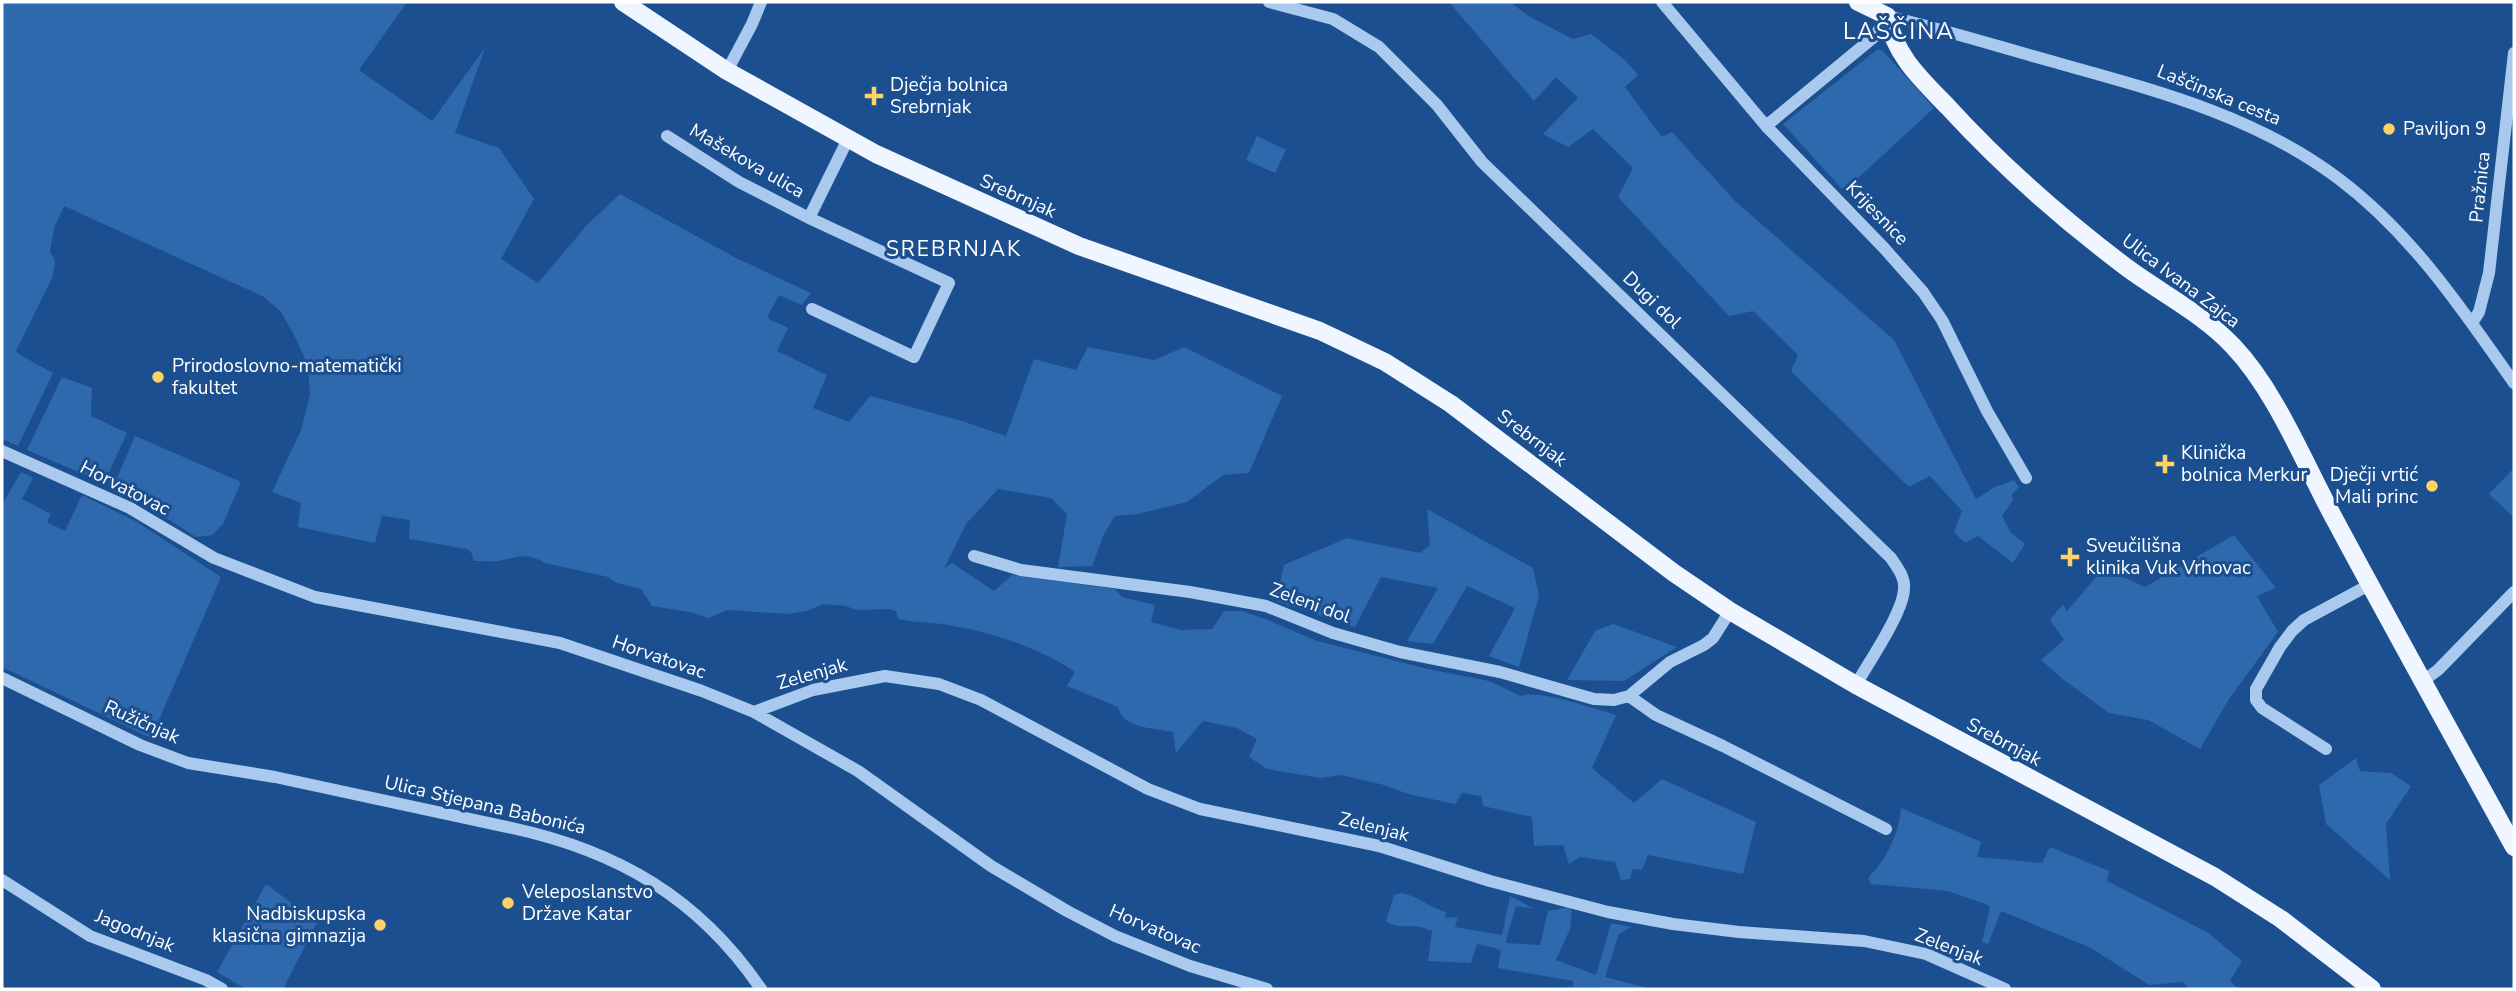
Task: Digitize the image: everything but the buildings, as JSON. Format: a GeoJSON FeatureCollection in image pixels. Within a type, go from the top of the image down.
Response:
{"type":"FeatureCollection","features":[{"type":"Feature","properties":{"kind":"main road","name":"Srebrnjak"},"geometry":{"type":"LineString","coordinates":[[622,2],[727,71],[849,139],[1035,228],[1320,331],[1385,362],[1451,404],[1643,550],[1730,611],[1856,685],[2215,877],[2281,919],[2372,989]]}},
{"type":"Feature","properties":{"kind":"main road","name":"Laščinska cesta"},"geometry":{"type":"LineString","coordinates":[[1858,2],[1887,16]]}},
{"type":"Feature","properties":{"kind":"main road","name":"Ulica Ivana Zajca"},"geometry":{"type":"LineString","coordinates":[[1887,16],[1892,38],[1900,54],[1993,155],[2064,219],[2212,328],[2244,359],[2277,412],[2514,847]]}},
{"type":"Feature","properties":{"kind":"street"},"geometry":{"type":"LineString","coordinates":[[727,71],[761,2]]}},
{"type":"Feature","properties":{"kind":"street","name":"Dugi dol"},"geometry":{"type":"LineString","coordinates":[[1269,2],[1333,19],[1379,47],[1437,105],[1482,162],[1891,558],[1902,575],[1905,586],[1902,602],[1856,685]]}},
{"type":"Feature","properties":{"kind":"street","name":"Krijesnice"},"geometry":{"type":"LineString","coordinates":[[1662,2],[1766,126],[1923,292],[1942,320],[1987,411],[2025,478]]}},
{"type":"Feature","properties":{"kind":"street"},"geometry":{"type":"LineString","coordinates":[[1766,126],[1867,43],[1880,31],[1887,16]]}},
{"type":"Feature","properties":{"kind":"street","name":"Laščinska cesta"},"geometry":{"type":"LineString","coordinates":[[1887,16],[2185,100],[2282,142],[2338,178],[2396,229],[2427,263],[2514,383]]}},
{"type":"Feature","properties":{"kind":"street","name":"Pražnica"},"geometry":{"type":"LineString","coordinates":[[2472,323],[2479,312],[2489,274],[2514,53]]}},
{"type":"Feature","properties":{"kind":"street","name":"Mašekova ulica"},"geometry":{"type":"LineString","coordinates":[[667,136],[739,181],[809,218],[949,283],[914,357],[812,309]]}},
{"type":"Feature","properties":{"kind":"street","name":"Mašekova ulica"},"geometry":{"type":"LineString","coordinates":[[809,218],[849,139]]}},
{"type":"Feature","properties":{"kind":"street","name":"Horvatovac"},"geometry":{"type":"LineString","coordinates":[[2,451],[130,508],[214,558],[315,597],[560,643],[702,691],[754,712],[858,771],[991,866],[1067,911],[1115,936],[1190,966],[1267,989]]}},
{"type":"Feature","properties":{"kind":"street","name":"Zeleni dol"},"geometry":{"type":"LineString","coordinates":[[974,556],[1021,570],[1190,592],[1266,606],[1333,633],[1400,652],[1500,672],[1594,699],[1614,701],[1629,696]]}},
{"type":"Feature","properties":{"kind":"street"},"geometry":{"type":"LineString","coordinates":[[2326,749],[2262,708],[2256,700],[2256,689],[2280,647],[2300,623],[2370,585]]}},
{"type":"Feature","properties":{"kind":"street"},"geometry":{"type":"LineString","coordinates":[[2423,681],[2438,670],[2514,592]]}},
{"type":"Feature","properties":{"kind":"street"},"geometry":{"type":"LineString","coordinates":[[1730,611],[1713,638],[1670,662],[1629,696],[1656,715],[1723,746],[1886,830]]}},
{"type":"Feature","properties":{"kind":"street","name":"Zelenjak"},"geometry":{"type":"LineString","coordinates":[[754,712],[813,690],[885,676],[939,684],[981,701],[1148,789],[1200,809],[1379,846],[1490,881],[1608,912],[1739,932],[1864,941],[1926,954],[2005,989]]}},
{"type":"Feature","properties":{"kind":"street","name":"Ružičnjak"},"geometry":{"type":"LineString","coordinates":[[2,678],[128,739],[188,763],[275,778]]}},
{"type":"Feature","properties":{"kind":"street","name":"Ulica Stjepana Babonića"},"geometry":{"type":"LineString","coordinates":[[275,778],[548,836],[589,850],[644,877],[695,914],[723,940],[761,989]]}},
{"type":"Feature","properties":{"kind":"street","name":"Jagodnjak"},"geometry":{"type":"LineString","coordinates":[[2,880],[90,936],[206,980],[222,989]]}},
{"type":"Feature","properties":{"kind":"shaded area"},"geometry":{"type":"Polygon","coordinates":[[[2,2],[407,2],[359,70],[432,121],[485,48],[455,133],[499,148],[534,199],[501,259],[538,283],[587,225],[620,194],[736,258],[811,293],[802,305],[779,295],[767,318],[788,328],[777,351],[827,375],[813,408],[849,422],[870,396],[1006,436],[1034,359],[1076,370],[1088,347],[1154,360],[1184,347],[1282,396],[1249,473],[1223,475],[1187,502],[1138,514],[1115,516],[1104,534],[1092,566],[1058,567],[1067,514],[1051,498],[998,489],[966,524],[944,569],[952,563],[994,591],[1012,575],[1115,589],[1122,597],[1155,605],[1151,622],[1181,630],[1212,629],[1224,611],[1242,611],[1317,641],[1428,669],[1489,681],[1521,696],[1554,697],[1616,715],[1592,768],[1634,803],[1662,779],[1756,822],[1743,874],[1648,855],[1642,870],[1632,869],[1630,879],[1621,880],[1615,862],[1580,857],[1569,864],[1563,845],[1534,846],[1532,817],[1483,806],[1481,796],[1462,793],[1455,804],[1341,775],[1321,778],[1267,769],[1249,757],[1257,739],[1237,728],[1203,721],[1176,753],[1173,732],[1132,724],[1121,714],[1118,707],[1067,686],[1075,672],[1047,656],[985,633],[898,619],[896,611],[890,609],[856,610],[846,606],[823,604],[807,611],[787,614],[728,610],[708,618],[652,606],[641,589],[617,583],[608,577],[545,563],[532,557],[474,561],[467,549],[409,539],[410,520],[382,516],[375,543],[298,527],[301,503],[272,492],[301,430],[310,395],[308,365],[281,312],[264,297],[64,206],[54,228],[50,252],[55,261],[53,276],[16,351],[53,373],[18,446],[2,439],[2,2]]]}},
{"type":"Feature","properties":{"kind":"shaded area"},"geometry":{"type":"Polygon","coordinates":[[[1449,2],[1510,2],[1530,17],[1573,39],[1591,34],[1625,60],[1638,75],[1625,87],[1662,137],[1672,132],[1735,201],[1894,340],[1976,499],[1995,487],[2014,480],[2019,487],[2012,494],[2013,500],[2002,516],[2011,533],[2025,544],[2013,563],[1978,536],[1965,543],[1954,532],[1962,511],[1930,476],[1909,487],[1791,371],[1798,355],[1753,311],[1729,316],[1618,197],[1633,168],[1593,129],[1568,147],[1543,134],[1578,98],[1556,77],[1534,101],[1449,2]]]}},
{"type":"Feature","properties":{"kind":"shaded area"},"geometry":{"type":"Polygon","coordinates":[[[1878,49],[1883,51],[1934,108],[1844,191],[1783,124],[1878,49]]]}},
{"type":"Feature","properties":{"kind":"shaded area"},"geometry":{"type":"Polygon","coordinates":[[[1257,136],[1286,150],[1275,173],[1246,160],[1257,136]]]}},
{"type":"Feature","properties":{"kind":"shaded area"},"geometry":{"type":"Polygon","coordinates":[[[62,377],[92,388],[91,416],[127,433],[104,483],[27,450],[62,377]]]}},
{"type":"Feature","properties":{"kind":"shaded area"},"geometry":{"type":"Polygon","coordinates":[[[135,436],[241,482],[223,524],[212,535],[196,537],[113,487],[135,436]]]}},
{"type":"Feature","properties":{"kind":"shaded area"},"geometry":{"type":"Polygon","coordinates":[[[2514,468],[2514,518],[2489,494],[2514,468]]]}},
{"type":"Feature","properties":{"kind":"shaded area"},"geometry":{"type":"Polygon","coordinates":[[[21,472],[33,478],[22,499],[51,514],[47,522],[65,531],[82,495],[137,522],[221,577],[151,738],[2,667],[2,505],[21,472]]]}},
{"type":"Feature","properties":{"kind":"shaded area"},"geometry":{"type":"Polygon","coordinates":[[[1427,509],[1533,568],[1539,596],[1519,667],[1489,656],[1515,608],[1467,586],[1433,644],[1407,641],[1438,588],[1381,577],[1355,627],[1276,601],[1284,565],[1347,538],[1420,553],[1430,545],[1427,509]]]}},
{"type":"Feature","properties":{"kind":"shaded area"},"geometry":{"type":"Polygon","coordinates":[[[2234,535],[2276,588],[2257,596],[2278,632],[2229,699],[2200,749],[2148,720],[2109,713],[2041,660],[2064,640],[2050,620],[2063,604],[2067,611],[2104,568],[2145,587],[2234,535]]]}},
{"type":"Feature","properties":{"kind":"shaded area"},"geometry":{"type":"Polygon","coordinates":[[[1613,624],[1677,647],[1624,681],[1567,680],[1595,631],[1613,624]]]}},
{"type":"Feature","properties":{"kind":"shaded area"},"geometry":{"type":"Polygon","coordinates":[[[2356,758],[2360,771],[2391,773],[2411,786],[2386,824],[2390,880],[2326,824],[2319,785],[2356,758]]]}},
{"type":"Feature","properties":{"kind":"shaded area"},"geometry":{"type":"Polygon","coordinates":[[[1901,808],[1981,842],[1977,857],[2042,863],[2050,847],[2109,871],[2107,881],[2207,932],[2242,961],[2230,981],[2239,989],[2189,989],[2183,982],[2149,985],[2091,948],[2001,911],[1988,944],[1982,942],[1990,907],[1985,904],[1948,891],[1871,884],[1868,878],[1890,846],[1898,827],[1901,808]]]}},
{"type":"Feature","properties":{"kind":"shaded area"},"geometry":{"type":"Polygon","coordinates":[[[266,884],[293,904],[320,917],[283,989],[246,989],[217,972],[266,884]]]}},
{"type":"Feature","properties":{"kind":"shaded area"},"geometry":{"type":"Polygon","coordinates":[[[1402,893],[1446,912],[1445,918],[1458,917],[1455,927],[1502,935],[1510,896],[1534,909],[1516,906],[1507,943],[1540,945],[1548,911],[1569,907],[1572,911],[1570,929],[1556,960],[1596,975],[1611,923],[1631,927],[1619,934],[1605,977],[1651,989],[1573,987],[1573,981],[1498,968],[1501,951],[1477,944],[1471,963],[1428,961],[1432,931],[1386,921],[1394,895],[1402,893]]]}},
{"type":"Feature","properties":{"kind":"place","name":"Dječja bolnica Srebrnjak"},"geometry":{"type":"Point","coordinates":[874,96]}},
{"type":"Feature","properties":{"kind":"place","name":"Paviljon 9"},"geometry":{"type":"Point","coordinates":[2389,129]}},
{"type":"Feature","properties":{"kind":"place","name":"Prirodoslovno-matematički fakultet"},"geometry":{"type":"Point","coordinates":[158,377]}},
{"type":"Feature","properties":{"kind":"place","name":"Klinička bolnica Merkur"},"geometry":{"type":"Point","coordinates":[2165,464]}},
{"type":"Feature","properties":{"kind":"place","name":"Dječji vrtić Mali princ"},"geometry":{"type":"Point","coordinates":[2432,486]}},
{"type":"Feature","properties":{"kind":"place","name":"Sveučilišna klinika Vuk Vrhovac"},"geometry":{"type":"Point","coordinates":[2070,557]}},
{"type":"Feature","properties":{"kind":"place","name":"Veleposlanstvo Države Katar"},"geometry":{"type":"Point","coordinates":[508,903]}},
{"type":"Feature","properties":{"kind":"place","name":"Nadbiskupska klasična gimnazija"},"geometry":{"type":"Point","coordinates":[380,925]}},
{"type":"Feature","properties":{"kind":"district","name":"LAŠČINA"},"geometry":{"type":"Point","coordinates":[1899,31]}},
{"type":"Feature","properties":{"kind":"district","name":"SREBRNJAK"},"geometry":{"type":"Point","coordinates":[954,249]}}]}
